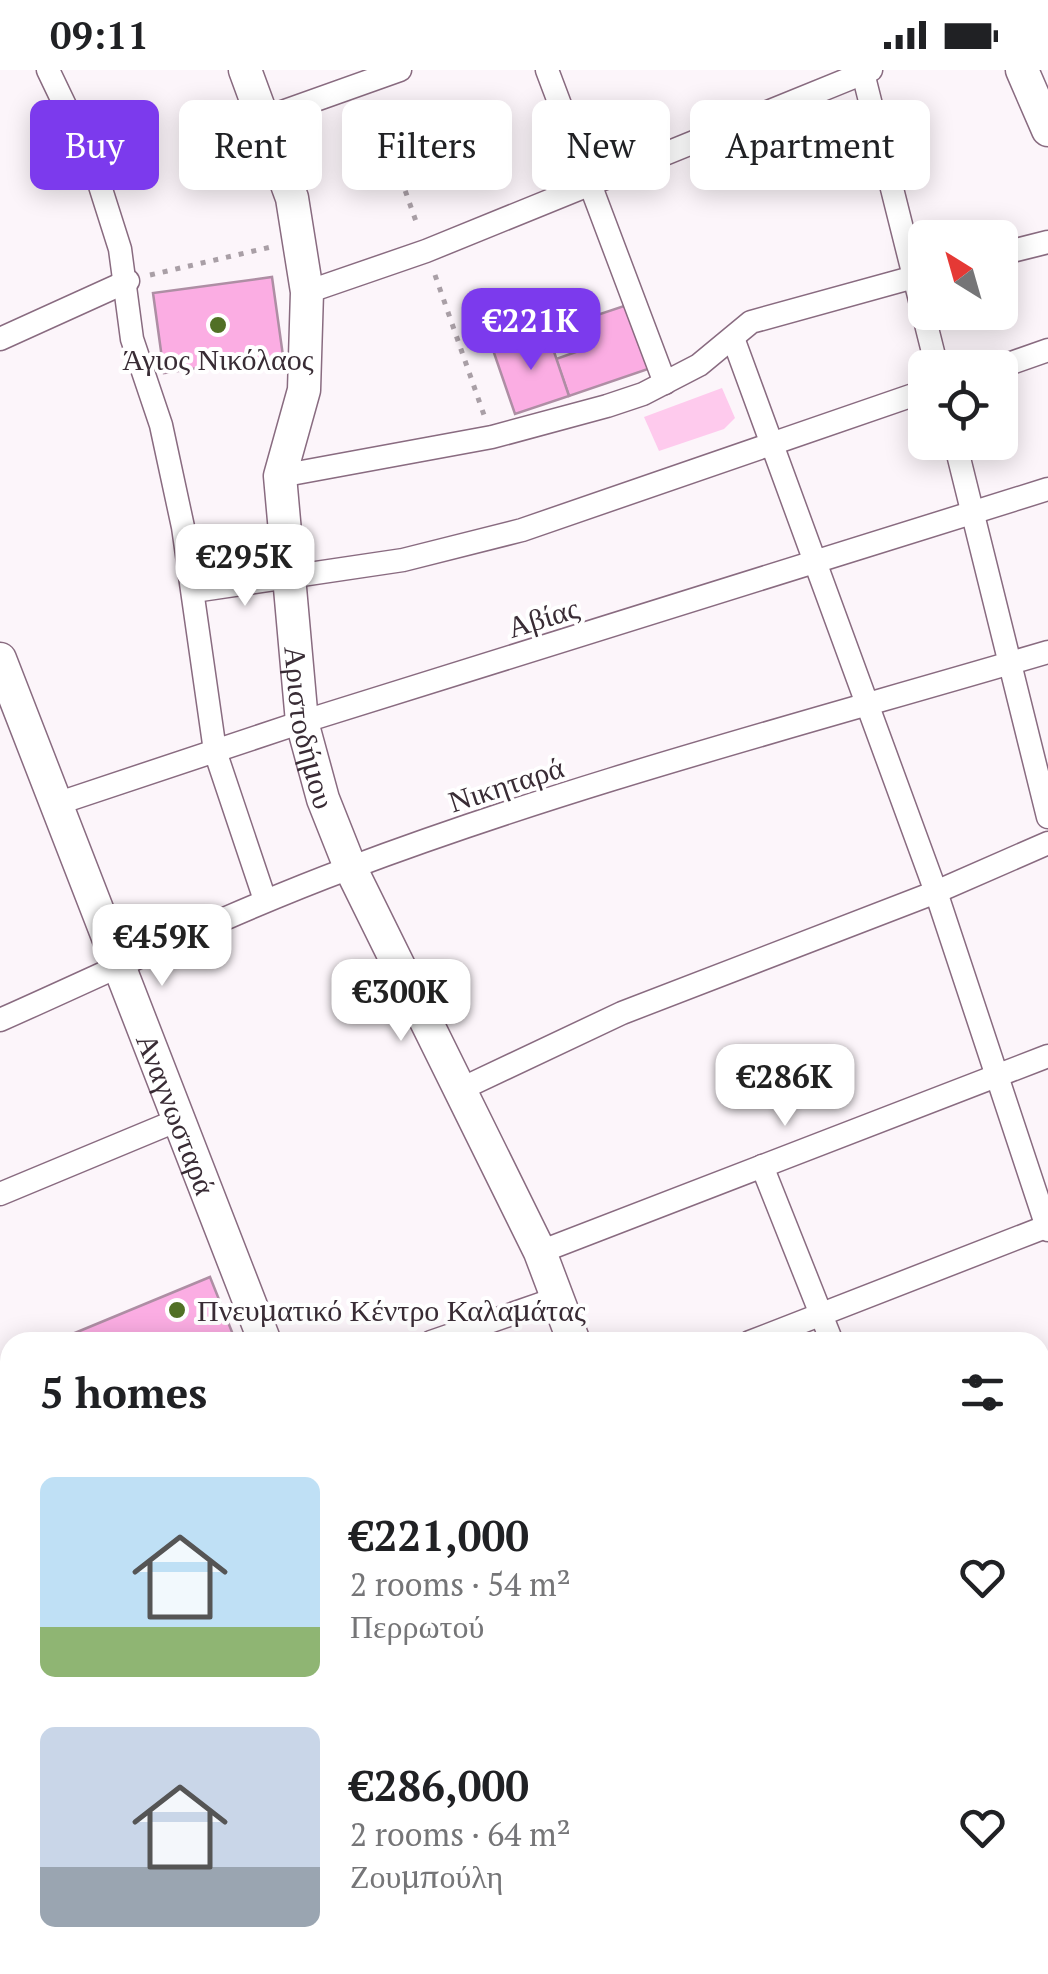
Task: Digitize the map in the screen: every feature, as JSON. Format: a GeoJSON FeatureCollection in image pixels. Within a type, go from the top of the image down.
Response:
{"type":"FeatureCollection","features":[{"type":"Feature","properties":{"kind":"street"},"geometry":{"type":"LineString","coordinates":[[48,70],[93,164],[128,280],[132,340],[164,436],[194,591],[215,751],[265,900]]}},
{"type":"Feature","properties":{"kind":"street","name":"Αριστοδήμου"},"geometry":{"type":"LineString","coordinates":[[244,70],[258,100]]}},
{"type":"Feature","properties":{"kind":"street"},"geometry":{"type":"LineString","coordinates":[[316,100],[400,70]]}},
{"type":"Feature","properties":{"kind":"street"},"geometry":{"type":"LineString","coordinates":[[547,70],[558,100]]}},
{"type":"Feature","properties":{"kind":"street"},"geometry":{"type":"LineString","coordinates":[[1022,70],[1048,130]]}},
{"type":"Feature","properties":{"kind":"street"},"geometry":{"type":"LineString","coordinates":[[670,152],[867,72],[908,229]]}},
{"type":"Feature","properties":{"kind":"street","name":"Αριστοδήμου"},"geometry":{"type":"LineString","coordinates":[[289,190],[307,292],[304,390],[280,476],[302,722],[323,799],[350,868],[540,1252],[570,1332]]}},
{"type":"Feature","properties":{"kind":"street"},"geometry":{"type":"LineString","coordinates":[[307,292],[574,190]]}},
{"type":"Feature","properties":{"kind":"street"},"geometry":{"type":"LineString","coordinates":[[592,190],[666,384]]}},
{"type":"Feature","properties":{"kind":"street"},"geometry":{"type":"LineString","coordinates":[[1018,250],[1048,242]]}},
{"type":"Feature","properties":{"kind":"street"},"geometry":{"type":"LineString","coordinates":[[280,476],[525,429],[607,406],[666,384],[713,356],[751,322],[908,278]]}},
{"type":"Feature","properties":{"kind":"street"},"geometry":{"type":"LineString","coordinates":[[0,339],[128,280]]}},
{"type":"Feature","properties":{"kind":"street"},"geometry":{"type":"LineString","coordinates":[[733,338],[936,892],[1048,1227],[776,1332]]}},
{"type":"Feature","properties":{"kind":"street"},"geometry":{"type":"LineString","coordinates":[[1018,360],[1048,350]]}},
{"type":"Feature","properties":{"kind":"street"},"geometry":{"type":"LineString","coordinates":[[194,591],[403,560],[522,530],[647,490],[773,441],[908,397]]}},
{"type":"Feature","properties":{"kind":"street"},"geometry":{"type":"LineString","coordinates":[[960,460],[1048,817]]}},
{"type":"Feature","properties":{"kind":"street","name":"Αβίας"},"geometry":{"type":"LineString","coordinates":[[56,804],[302,722],[1048,489]]}},
{"type":"Feature","properties":{"kind":"street","name":"Νικηταρά"},"geometry":{"type":"LineString","coordinates":[[0,1020],[265,900],[350,868],[585,790],[1048,652]]}},
{"type":"Feature","properties":{"kind":"street","name":"Αναγνωσταρά"},"geometry":{"type":"LineString","coordinates":[[3,675],[261,1332]]}},
{"type":"Feature","properties":{"kind":"street"},"geometry":{"type":"LineString","coordinates":[[459,1090],[622,1013],[936,892],[1048,843]]}},
{"type":"Feature","properties":{"kind":"street"},"geometry":{"type":"LineString","coordinates":[[540,1252],[1048,1056]]}},
{"type":"Feature","properties":{"kind":"street"},"geometry":{"type":"LineString","coordinates":[[0,1194],[178,1120]]}},
{"type":"Feature","properties":{"kind":"street"},"geometry":{"type":"LineString","coordinates":[[762,1166],[828,1332]]}},
{"type":"Feature","properties":{"kind":"street"},"geometry":{"type":"LineString","coordinates":[[460,1332],[558,1298]]}},
{"type":"Feature","properties":{"kind":"path"},"geometry":{"type":"LineString","coordinates":[[128,280],[300,240]]}},
{"type":"Feature","properties":{"kind":"shaded area"},"geometry":{"type":"Polygon","coordinates":[[[722,388],[735,418],[724,429],[659,451],[644,417],[722,388]]]}},
{"type":"Feature","properties":{"kind":"building","name":"Άγιος Νικόλαος"},"geometry":{"type":"Polygon","coordinates":[[[272,277],[283,356],[164,373],[153,293],[272,277]]]}},
{"type":"Feature","properties":{"kind":"building"},"geometry":{"type":"Polygon","coordinates":[[[630,304],[651,368],[569,396],[556,359],[576,352],[567,325],[630,304]]]}},
{"type":"Feature","properties":{"kind":"building"},"geometry":{"type":"Polygon","coordinates":[[[547,331],[569,396],[515,414],[493,350],[547,331]]]}},
{"type":"Feature","properties":{"kind":"building","name":"Πνευματικό Κέντρο Καλαμάτας"},"geometry":{"type":"Polygon","coordinates":[[[210,1277],[232,1332],[77,1332],[210,1277]]]}},
{"type":"Feature","properties":{"kind":"place","name":"Άγιος Νικόλαος"},"geometry":{"type":"Point","coordinates":[218,325]}},
{"type":"Feature","properties":{"kind":"place","name":"Πνευματικό Κέντρο Καλαμάτας"},"geometry":{"type":"Point","coordinates":[177,1310]}}]}
